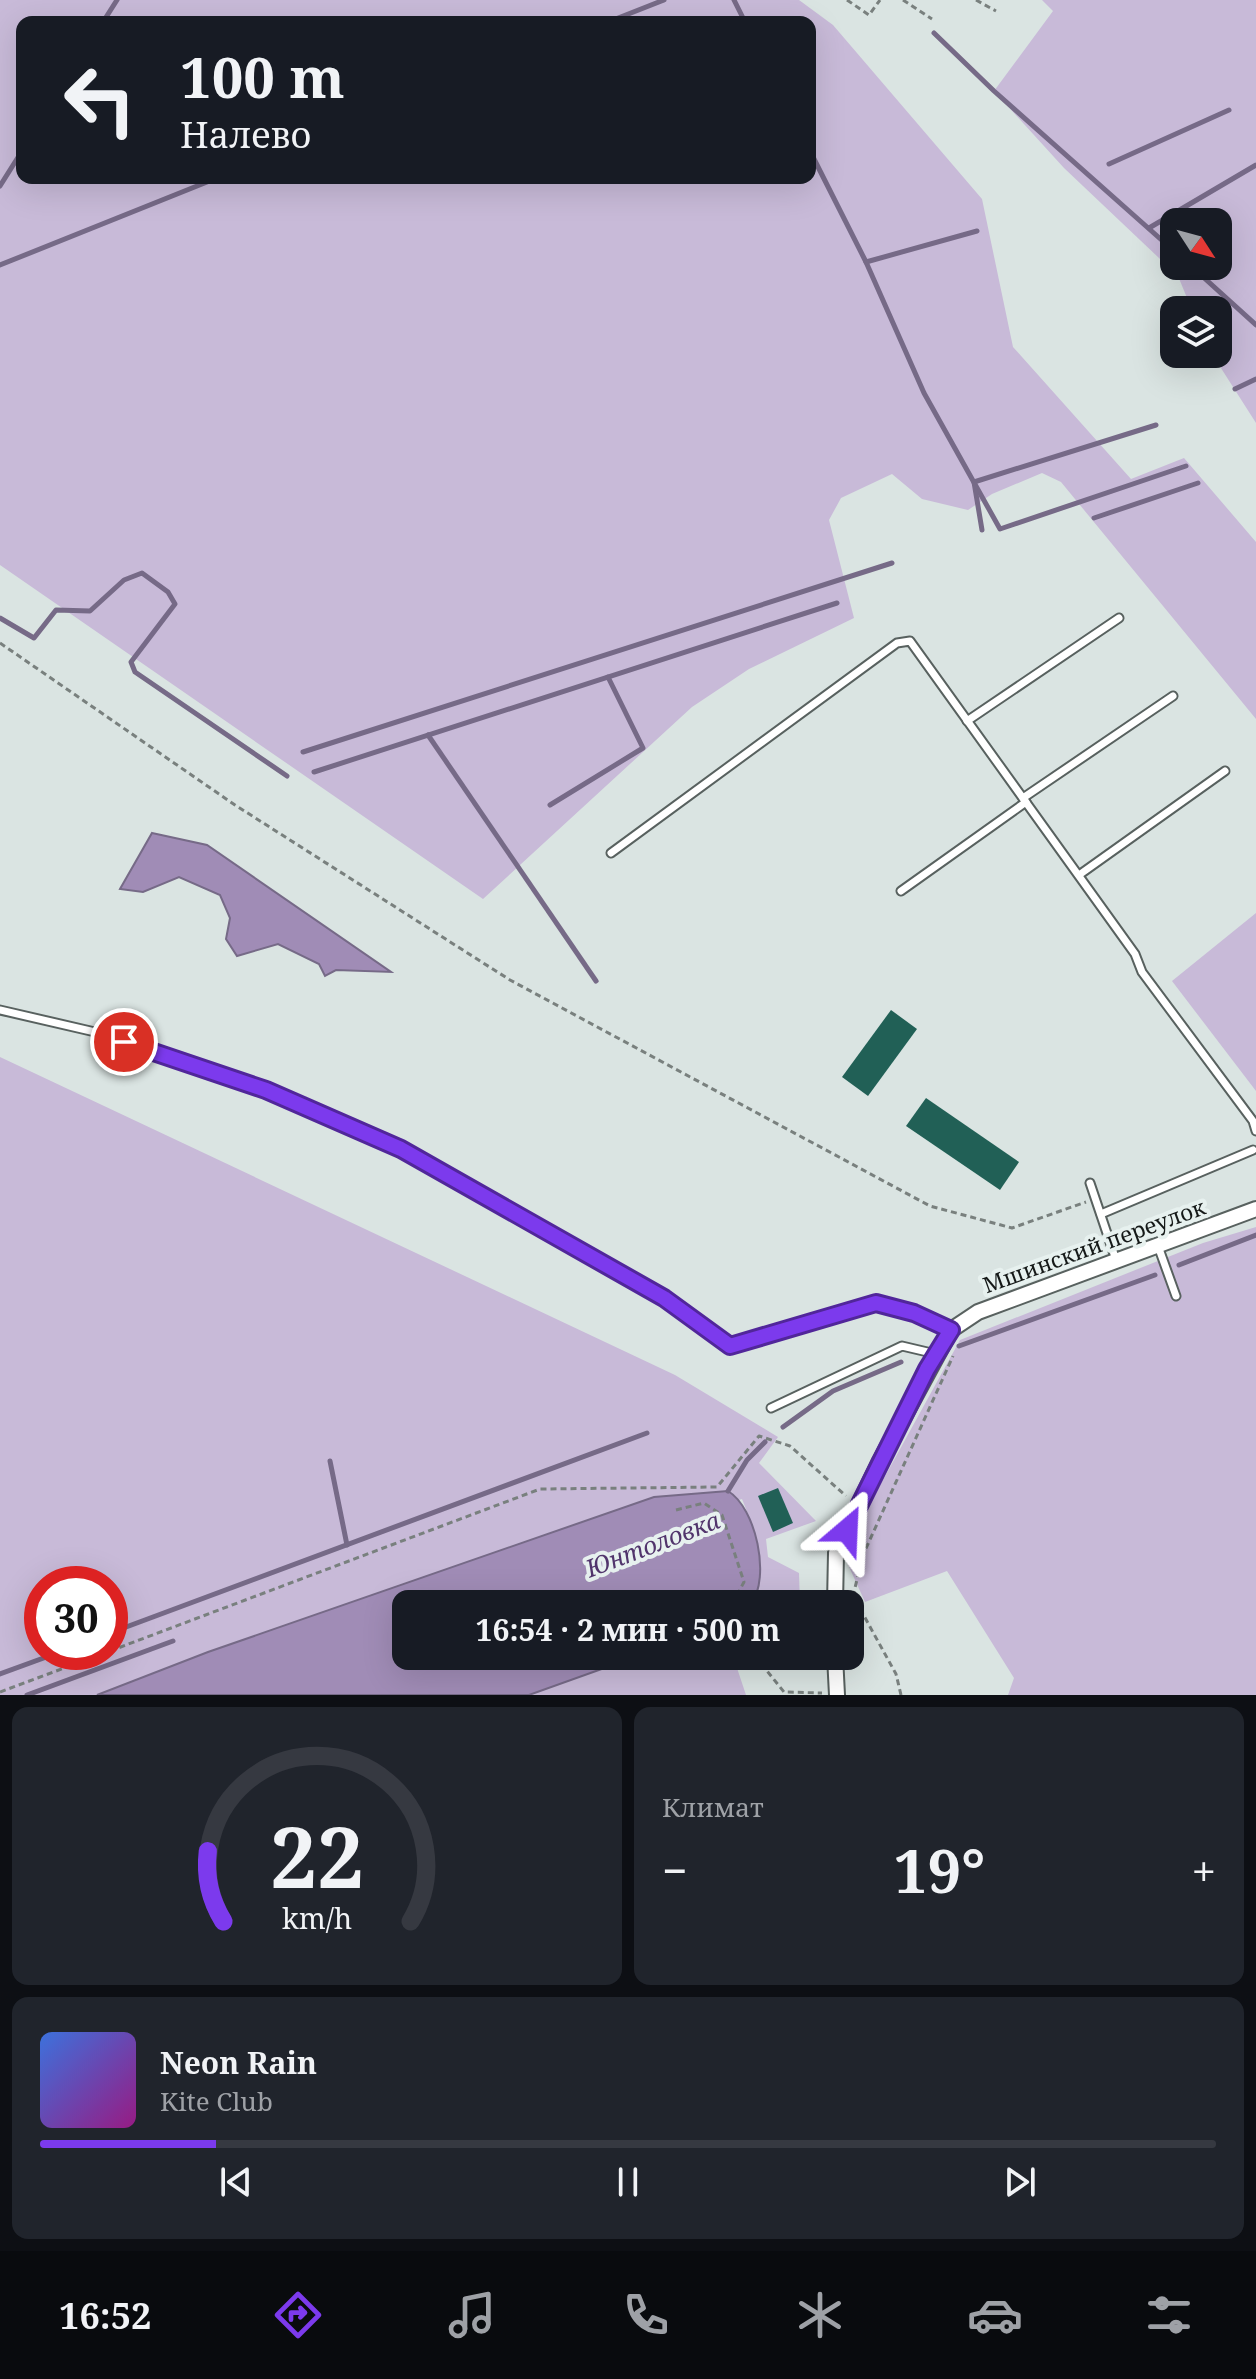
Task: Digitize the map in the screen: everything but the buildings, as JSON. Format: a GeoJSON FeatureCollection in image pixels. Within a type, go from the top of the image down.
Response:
{"type":"FeatureCollection","features":[{"type":"Feature","properties":{"kind":"street","name":"Мшинский переулок"},"geometry":{"type":"LineString","coordinates":[[944,1342],[978,1312],[1256,1209]]}},
{"type":"Feature","properties":{"kind":"street"},"geometry":{"type":"LineString","coordinates":[[835,1590],[836,1553],[944,1342]]}},
{"type":"Feature","properties":{"kind":"street"},"geometry":{"type":"LineString","coordinates":[[832,1694],[834,1670]]}},
{"type":"Feature","properties":{"kind":"lane"},"geometry":{"type":"LineString","coordinates":[[967,721],[1119,618]]}},
{"type":"Feature","properties":{"kind":"lane"},"geometry":{"type":"LineString","coordinates":[[611,853],[897,643],[910,641],[1135,954],[1142,972],[1253,1121],[1256,1131]]}},
{"type":"Feature","properties":{"kind":"lane"},"geometry":{"type":"LineString","coordinates":[[901,891],[1173,696]]}},
{"type":"Feature","properties":{"kind":"lane"},"geometry":{"type":"LineString","coordinates":[[1079,875],[1225,771]]}},
{"type":"Feature","properties":{"kind":"lane"},"geometry":{"type":"LineString","coordinates":[[0,1010],[95,1032],[266,1090],[401,1149],[664,1298],[730,1346],[876,1303],[914,1313],[944,1342]]}},
{"type":"Feature","properties":{"kind":"lane"},"geometry":{"type":"LineString","coordinates":[[1101,1214],[1253,1150]]}},
{"type":"Feature","properties":{"kind":"lane"},"geometry":{"type":"LineString","coordinates":[[1090,1183],[1117,1261]]}},
{"type":"Feature","properties":{"kind":"lane"},"geometry":{"type":"LineString","coordinates":[[1158,1246],[1176,1296]]}},
{"type":"Feature","properties":{"kind":"lane"},"geometry":{"type":"LineString","coordinates":[[771,1408],[902,1346],[944,1342]]}},
{"type":"Feature","properties":{"kind":"path"},"geometry":{"type":"LineString","coordinates":[[847,0],[869,15],[880,0]]}},
{"type":"Feature","properties":{"kind":"path"},"geometry":{"type":"LineString","coordinates":[[903,0],[932,19]]}},
{"type":"Feature","properties":{"kind":"path"},"geometry":{"type":"LineString","coordinates":[[976,0],[996,11]]}},
{"type":"Feature","properties":{"kind":"path"},"geometry":{"type":"LineString","coordinates":[[0,643],[235,805],[510,980],[930,1206],[1012,1228],[1095,1199]]}},
{"type":"Feature","properties":{"kind":"path"},"geometry":{"type":"LineString","coordinates":[[901,1695],[896,1674],[853,1596],[863,1555],[955,1358],[944,1342]]}},
{"type":"Feature","properties":{"kind":"path"},"geometry":{"type":"LineString","coordinates":[[128,1645],[540,1489],[717,1487],[759,1436],[790,1446],[852,1501]]}},
{"type":"Feature","properties":{"kind":"path"},"geometry":{"type":"LineString","coordinates":[[676,1510],[704,1503],[722,1515],[744,1582],[740,1590]]}},
{"type":"Feature","properties":{"kind":"path"},"geometry":{"type":"LineString","coordinates":[[0,1692],[60,1670]]}},
{"type":"Feature","properties":{"kind":"path"},"geometry":{"type":"LineString","coordinates":[[766,1670],[784,1692],[832,1694]]}},
{"type":"Feature","properties":{"kind":"shaded area"},"geometry":{"type":"Polygon","coordinates":[[[0,0],[799,0],[833,25],[982,199],[1013,347],[1131,479],[1184,458],[1256,542],[1256,719],[1061,482],[1042,473],[992,494],[968,510],[922,499],[892,474],[841,498],[829,520],[854,618],[749,669],[692,707],[483,899],[0,565],[0,0]]]}},
{"type":"Feature","properties":{"kind":"shaded area"},"geometry":{"type":"Polygon","coordinates":[[[1042,0],[1256,0],[1256,423],[1221,368],[1232,368],[1232,296],[1186,296],[1180,280],[1232,280],[1232,208],[1160,208],[1160,259],[1064,168],[994,91],[1053,11],[1042,0]]]}},
{"type":"Feature","properties":{"kind":"shaded area"},"geometry":{"type":"Polygon","coordinates":[[[1256,913],[1256,1091],[1172,981],[1256,913]]]}},
{"type":"Feature","properties":{"kind":"shaded area"},"geometry":{"type":"Polygon","coordinates":[[[0,1057],[675,1375],[778,1437],[759,1463],[816,1521],[766,1539],[768,1557],[799,1573],[800,1590],[758,1590],[758,1552],[742,1499],[424,1590],[392,1590],[392,1599],[208,1652],[97,1695],[0,1695],[0,1057]]]}},
{"type":"Feature","properties":{"kind":"shaded area"},"geometry":{"type":"Polygon","coordinates":[[[1256,1227],[1256,1695],[1008,1695],[1014,1678],[947,1571],[865,1602],[864,1590],[860,1590],[846,1560],[872,1500],[960,1340],[1203,1243],[1256,1227]]]}},
{"type":"Feature","properties":{"kind":"shaded area"},"geometry":{"type":"Polygon","coordinates":[[[599,1670],[738,1670],[746,1695],[529,1695],[599,1670]]]}},
{"type":"Feature","properties":{"kind":"water"},"geometry":{"type":"Polygon","coordinates":[[[152,833],[207,845],[391,972],[336,970],[325,976],[319,964],[278,944],[237,956],[226,939],[230,918],[220,895],[179,877],[143,892],[120,889],[152,833]]]}},
{"type":"Feature","properties":{"kind":"water","name":"Юнтоловка"},"geometry":{"type":"Polygon","coordinates":[[[728,1491],[738,1500],[753,1527],[760,1561],[757,1590],[392,1590],[392,1670],[599,1670],[529,1695],[97,1695],[208,1652],[654,1497],[728,1491]]]}},
{"type":"Feature","properties":{"kind":"waterway"},"geometry":{"type":"LineString","coordinates":[[107,16],[117,0]]}},
{"type":"Feature","properties":{"kind":"waterway"},"geometry":{"type":"LineString","coordinates":[[623,16],[664,0]]}},
{"type":"Feature","properties":{"kind":"waterway"},"geometry":{"type":"LineString","coordinates":[[734,0],[742,16]]}},
{"type":"Feature","properties":{"kind":"waterway"},"geometry":{"type":"LineString","coordinates":[[934,33],[994,91],[1160,239]]}},
{"type":"Feature","properties":{"kind":"waterway"},"geometry":{"type":"LineString","coordinates":[[1109,164],[1229,110]]}},
{"type":"Feature","properties":{"kind":"waterway"},"geometry":{"type":"LineString","coordinates":[[0,186],[16,161]]}},
{"type":"Feature","properties":{"kind":"waterway"},"geometry":{"type":"LineString","coordinates":[[816,163],[866,262],[924,393],[1000,529],[1186,466]]}},
{"type":"Feature","properties":{"kind":"waterway"},"geometry":{"type":"LineString","coordinates":[[1149,228],[1256,165]]}},
{"type":"Feature","properties":{"kind":"waterway"},"geometry":{"type":"LineString","coordinates":[[0,265],[202,184]]}},
{"type":"Feature","properties":{"kind":"waterway"},"geometry":{"type":"LineString","coordinates":[[866,262],[977,231]]}},
{"type":"Feature","properties":{"kind":"waterway"},"geometry":{"type":"LineString","coordinates":[[1206,280],[1256,325]]}},
{"type":"Feature","properties":{"kind":"waterway"},"geometry":{"type":"LineString","coordinates":[[1235,389],[1256,379]]}},
{"type":"Feature","properties":{"kind":"waterway"},"geometry":{"type":"LineString","coordinates":[[982,530],[974,482],[1156,425]]}},
{"type":"Feature","properties":{"kind":"waterway"},"geometry":{"type":"LineString","coordinates":[[1094,518],[1198,483]]}},
{"type":"Feature","properties":{"kind":"waterway"},"geometry":{"type":"LineString","coordinates":[[303,752],[892,563]]}},
{"type":"Feature","properties":{"kind":"waterway"},"geometry":{"type":"LineString","coordinates":[[0,618],[34,638],[56,610],[90,611],[124,580],[142,573],[168,592],[175,604],[131,662],[135,672],[287,776]]}},
{"type":"Feature","properties":{"kind":"waterway"},"geometry":{"type":"LineString","coordinates":[[314,772],[837,603]]}},
{"type":"Feature","properties":{"kind":"waterway"},"geometry":{"type":"LineString","coordinates":[[550,805],[643,748],[608,677]]}},
{"type":"Feature","properties":{"kind":"waterway"},"geometry":{"type":"LineString","coordinates":[[428,735],[596,981]]}},
{"type":"Feature","properties":{"kind":"waterway"},"geometry":{"type":"LineString","coordinates":[[1179,1265],[1256,1235]]}},
{"type":"Feature","properties":{"kind":"waterway"},"geometry":{"type":"LineString","coordinates":[[959,1346],[1155,1275]]}},
{"type":"Feature","properties":{"kind":"waterway"},"geometry":{"type":"LineString","coordinates":[[783,1427],[833,1391],[901,1362]]}},
{"type":"Feature","properties":{"kind":"waterway"},"geometry":{"type":"LineString","coordinates":[[128,1626],[647,1433]]}},
{"type":"Feature","properties":{"kind":"waterway"},"geometry":{"type":"LineString","coordinates":[[728,1491],[747,1460],[765,1442]]}},
{"type":"Feature","properties":{"kind":"waterway"},"geometry":{"type":"LineString","coordinates":[[330,1461],[347,1545]]}},
{"type":"Feature","properties":{"kind":"waterway"},"geometry":{"type":"LineString","coordinates":[[27,1695],[173,1641]]}},
{"type":"Feature","properties":{"kind":"waterway"},"geometry":{"type":"LineString","coordinates":[[0,1674],[24,1665]]}},
{"type":"Feature","properties":{"kind":"route"},"geometry":{"type":"LineString","coordinates":[[124,1042],[266,1090],[401,1149],[664,1298],[730,1346],[876,1303],[914,1313],[951,1330],[927,1369],[847,1530]]}}]}
